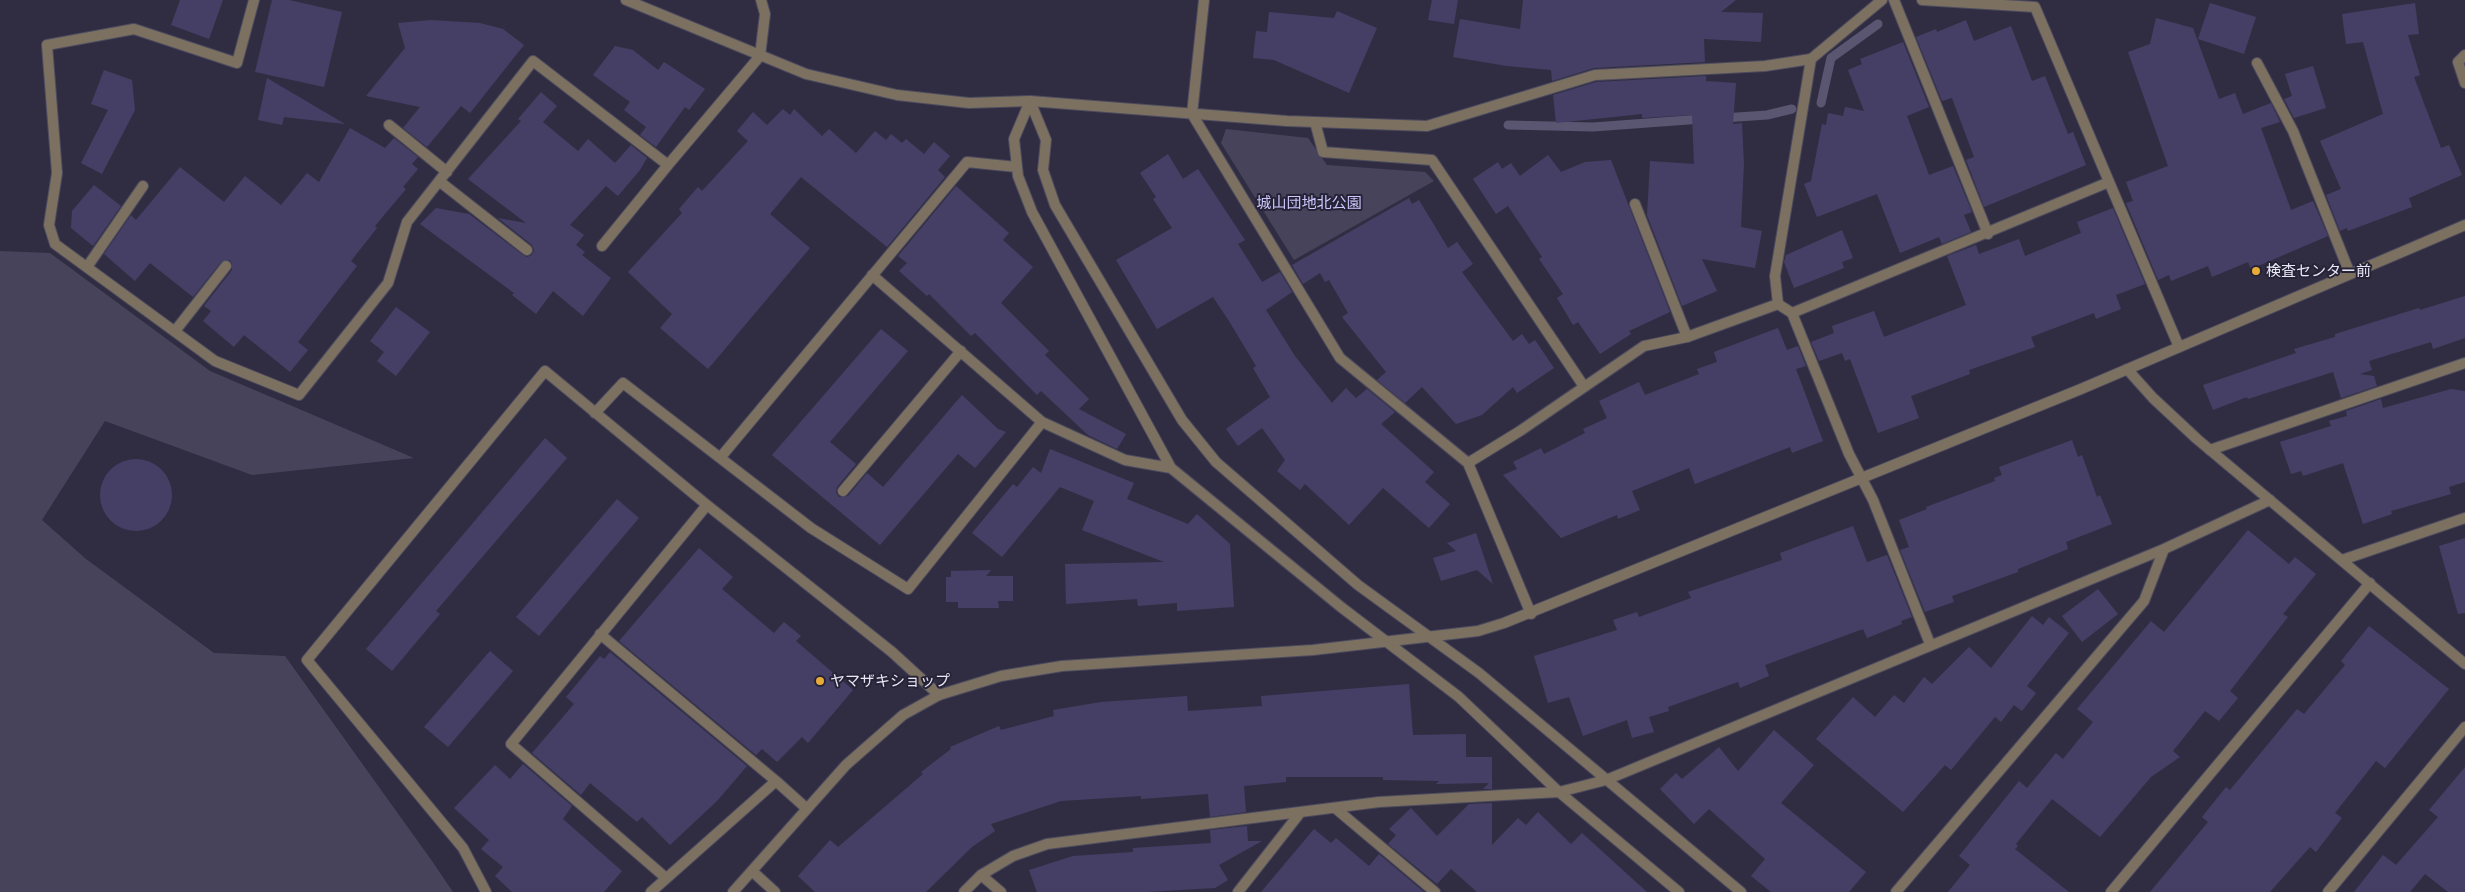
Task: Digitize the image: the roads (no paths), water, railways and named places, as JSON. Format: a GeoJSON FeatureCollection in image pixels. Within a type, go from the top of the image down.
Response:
{"type":"FeatureCollection","features":[{"type":"Feature","properties":{"kind":"street"},"geometry":{"type":"LineString","coordinates":[[254,0],[237,63],[134,29],[47,45],[57,173],[49,225],[55,244],[215,361],[299,395],[388,283],[407,222],[533,61],[668,165]]}},
{"type":"Feature","properties":{"kind":"street"},"geometry":{"type":"LineString","coordinates":[[626,0],[806,74],[897,95],[969,104],[1030,100],[1192,114],[1315,122],[1427,126],[1594,75],[1765,66],[1811,59],[1882,0]]}},
{"type":"Feature","properties":{"kind":"street"},"geometry":{"type":"LineString","coordinates":[[602,246],[760,56],[764,14],[761,0]]}},
{"type":"Feature","properties":{"kind":"street"},"geometry":{"type":"LineString","coordinates":[[1204,0],[1192,114],[1340,358],[1468,463],[1531,614]]}},
{"type":"Feature","properties":{"kind":"street"},"geometry":{"type":"LineString","coordinates":[[1894,0],[1988,234]]}},
{"type":"Feature","properties":{"kind":"street"},"geometry":{"type":"LineString","coordinates":[[1922,0],[2035,8],[2179,346]]}},
{"type":"Feature","properties":{"kind":"street"},"geometry":{"type":"LineString","coordinates":[[2465,55],[2458,62],[2465,83]]}},
{"type":"Feature","properties":{"kind":"street"},"geometry":{"type":"LineString","coordinates":[[1778,304],[1775,276],[1811,59]]}},
{"type":"Feature","properties":{"kind":"street"},"geometry":{"type":"LineString","coordinates":[[2257,63],[2293,131],[2350,274]]}},
{"type":"Feature","properties":{"kind":"street"},"geometry":{"type":"LineString","coordinates":[[1030,100],[1014,139],[1017,167],[1032,212],[1171,468],[1386,642],[1459,697],[1559,792],[1679,892]]}},
{"type":"Feature","properties":{"kind":"street"},"geometry":{"type":"LineString","coordinates":[[1030,100],[1046,140],[1043,170],[1055,205],[1182,420],[1216,462],[1358,585],[1479,673],[1741,892]]}},
{"type":"Feature","properties":{"kind":"street"},"geometry":{"type":"LineString","coordinates":[[1315,122],[1323,152],[1432,160],[1583,385]]}},
{"type":"Feature","properties":{"kind":"street"},"geometry":{"type":"LineString","coordinates":[[389,125],[447,172]]}},
{"type":"Feature","properties":{"kind":"street"},"geometry":{"type":"LineString","coordinates":[[720,458],[967,162],[1017,167]]}},
{"type":"Feature","properties":{"kind":"street"},"geometry":{"type":"LineString","coordinates":[[439,181],[527,250]]}},
{"type":"Feature","properties":{"kind":"street"},"geometry":{"type":"LineString","coordinates":[[1792,313],[1988,234],[2109,182]]}},
{"type":"Feature","properties":{"kind":"street"},"geometry":{"type":"LineString","coordinates":[[87,267],[143,186]]}},
{"type":"Feature","properties":{"kind":"street"},"geometry":{"type":"LineString","coordinates":[[1635,204],[1687,337]]}},
{"type":"Feature","properties":{"kind":"street"},"geometry":{"type":"LineString","coordinates":[[733,892],[846,765],[903,715],[939,695],[1002,676],[1062,666],[1313,650],[1478,631],[1531,614],[2127,370],[2179,346],[2465,225]]}},
{"type":"Feature","properties":{"kind":"street"},"geometry":{"type":"LineString","coordinates":[[175,331],[226,266]]}},
{"type":"Feature","properties":{"kind":"street"},"geometry":{"type":"LineString","coordinates":[[872,275],[1042,422],[1125,460],[1171,468]]}},
{"type":"Feature","properties":{"kind":"street"},"geometry":{"type":"LineString","coordinates":[[1468,463],[1644,346],[1687,337],[1778,304]]}},
{"type":"Feature","properties":{"kind":"street"},"geometry":{"type":"LineString","coordinates":[[1778,304],[1792,313],[1849,454],[1873,500],[1930,644]]}},
{"type":"Feature","properties":{"kind":"street"},"geometry":{"type":"LineString","coordinates":[[843,491],[960,351]]}},
{"type":"Feature","properties":{"kind":"street"},"geometry":{"type":"LineString","coordinates":[[2210,450],[2465,362]]}},
{"type":"Feature","properties":{"kind":"street"},"geometry":{"type":"LineString","coordinates":[[2127,370],[2153,398],[2210,450],[2465,664]]}},
{"type":"Feature","properties":{"kind":"street"},"geometry":{"type":"LineString","coordinates":[[486,892],[463,848],[308,660],[545,371],[707,505],[892,652],[939,695]]}},
{"type":"Feature","properties":{"kind":"street"},"geometry":{"type":"LineString","coordinates":[[595,413],[623,383],[811,528],[908,589],[1042,422]]}},
{"type":"Feature","properties":{"kind":"street"},"geometry":{"type":"LineString","coordinates":[[964,892],[981,875],[1013,856],[1047,844],[1379,802],[1559,792],[1606,780],[1930,644],[2164,549],[2270,500]]}},
{"type":"Feature","properties":{"kind":"street"},"geometry":{"type":"LineString","coordinates":[[666,878],[511,744],[707,505]]}},
{"type":"Feature","properties":{"kind":"street"},"geometry":{"type":"LineString","coordinates":[[2342,560],[2465,518]]}},
{"type":"Feature","properties":{"kind":"street"},"geometry":{"type":"LineString","coordinates":[[1896,892],[2144,601],[2164,549]]}},
{"type":"Feature","properties":{"kind":"street"},"geometry":{"type":"LineString","coordinates":[[2111,892],[2370,583]]}},
{"type":"Feature","properties":{"kind":"street"},"geometry":{"type":"LineString","coordinates":[[600,634],[806,808]]}},
{"type":"Feature","properties":{"kind":"street"},"geometry":{"type":"LineString","coordinates":[[2328,892],[2465,727]]}},
{"type":"Feature","properties":{"kind":"street"},"geometry":{"type":"LineString","coordinates":[[651,892],[776,782]]}},
{"type":"Feature","properties":{"kind":"street"},"geometry":{"type":"LineString","coordinates":[[1335,808],[1435,892]]}},
{"type":"Feature","properties":{"kind":"street"},"geometry":{"type":"LineString","coordinates":[[1238,892],[1300,813]]}},
{"type":"Feature","properties":{"kind":"street"},"geometry":{"type":"LineString","coordinates":[[752,871],[775,892]]}},
{"type":"Feature","properties":{"kind":"street"},"geometry":{"type":"LineString","coordinates":[[981,875],[1001,892]]}},
{"type":"Feature","properties":{"kind":"waterway"},"geometry":{"type":"LineString","coordinates":[[1821,103],[1831,58],[1878,24]]}},
{"type":"Feature","properties":{"kind":"waterway"},"geometry":{"type":"LineString","coordinates":[[1723,118],[1767,115],[1792,109]]}},
{"type":"Feature","properties":{"kind":"waterway"},"geometry":{"type":"LineString","coordinates":[[1508,125],[1593,127],[1702,119]]}},
{"type":"Feature","properties":{"kind":"place","name":"検査センター前"},"geometry":{"type":"Point","coordinates":[2256,271]}},
{"type":"Feature","properties":{"kind":"place","name":"ヤマザキショップ"},"geometry":{"type":"Point","coordinates":[820,681]}},
{"type":"Feature","properties":{"kind":"park label","name":"城山団地北公園"},"geometry":{"type":"Point","coordinates":[1309,203]}}]}
